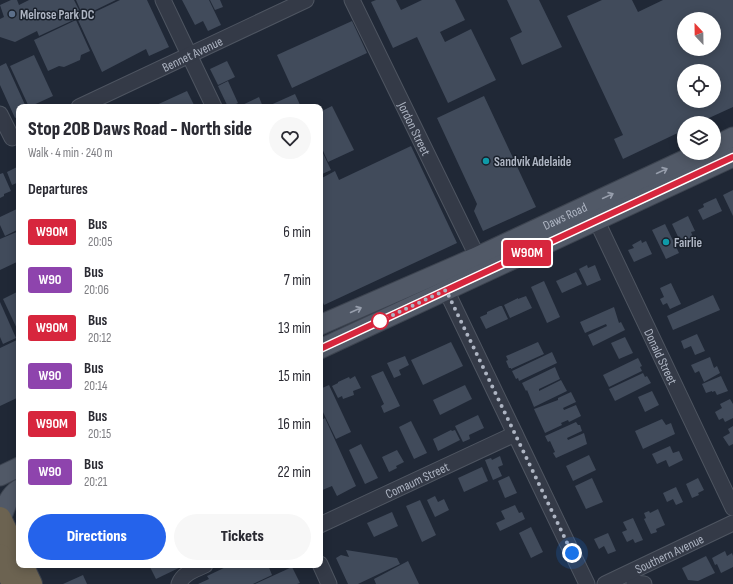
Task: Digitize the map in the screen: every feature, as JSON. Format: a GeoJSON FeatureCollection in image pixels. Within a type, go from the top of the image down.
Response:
{"type":"FeatureCollection","features":[{"type":"Feature","properties":{"kind":"highway"},"geometry":{"type":"LineString","coordinates":[[0,519],[16,552]]}},
{"type":"Feature","properties":{"kind":"highway"},"geometry":{"type":"LineString","coordinates":[[0,555],[13,584]]}},
{"type":"Feature","properties":{"kind":"highway"},"geometry":{"type":"LineString","coordinates":[[23,568],[31,584]]}},
{"type":"Feature","properties":{"kind":"main road"},"geometry":{"type":"LineString","coordinates":[[721,143],[733,137]]}},
{"type":"Feature","properties":{"kind":"main road","name":"Daws Road"},"geometry":{"type":"LineString","coordinates":[[323,325],[477,256],[592,213],[733,157]]}},
{"type":"Feature","properties":{"kind":"main road","name":"Daws Road"},"geometry":{"type":"LineString","coordinates":[[324,347],[446,290],[592,213],[687,160]]}},
{"type":"Feature","properties":{"kind":"main road"},"geometry":{"type":"LineString","coordinates":[[0,476],[16,468]]}},
{"type":"Feature","properties":{"kind":"main road"},"geometry":{"type":"LineString","coordinates":[[0,497],[16,490]]}},
{"type":"Feature","properties":{"kind":"main road"},"geometry":{"type":"LineString","coordinates":[[0,519],[8,501],[16,491]]}},
{"type":"Feature","properties":{"kind":"street"},"geometry":{"type":"LineString","coordinates":[[163,0],[213,104]]}},
{"type":"Feature","properties":{"kind":"street","name":"Bennet Avenue"},"geometry":{"type":"LineString","coordinates":[[85,104],[306,0]]}},
{"type":"Feature","properties":{"kind":"street","name":"Jordon Street"},"geometry":{"type":"LineString","coordinates":[[352,0],[477,256]]}},
{"type":"Feature","properties":{"kind":"street"},"geometry":{"type":"LineString","coordinates":[[0,114],[10,139]]}},
{"type":"Feature","properties":{"kind":"street","name":"Donald Street"},"geometry":{"type":"LineString","coordinates":[[592,213],[733,508]]}},
{"type":"Feature","properties":{"kind":"street"},"geometry":{"type":"LineString","coordinates":[[446,290],[587,584]]}},
{"type":"Feature","properties":{"kind":"street","name":"Comaum Street"},"geometry":{"type":"LineString","coordinates":[[323,524],[515,434]]}},
{"type":"Feature","properties":{"kind":"street","name":"Southern Avenue"},"geometry":{"type":"LineString","coordinates":[[605,584],[733,523]]}},
{"type":"Feature","properties":{"kind":"street"},"geometry":{"type":"LineString","coordinates":[[179,584],[180,579],[185,574],[198,568]]}},
{"type":"Feature","properties":{"kind":"street"},"geometry":{"type":"LineString","coordinates":[[322,568],[329,584]]}},
{"type":"Feature","properties":{"kind":"building"},"geometry":{"type":"Polygon","coordinates":[[[11,0],[17,0],[19,5],[29,0],[74,0],[82,16],[39,36],[37,31],[15,42],[0,37],[0,19],[4,17],[0,5],[11,0]]]}},
{"type":"Feature","properties":{"kind":"building"},"geometry":{"type":"Polygon","coordinates":[[[76,0],[116,0],[83,16],[76,0]]]}},
{"type":"Feature","properties":{"kind":"building"},"geometry":{"type":"Polygon","coordinates":[[[120,0],[147,0],[169,47],[149,56],[146,49],[102,72],[78,20],[120,0]]]}},
{"type":"Feature","properties":{"kind":"building"},"geometry":{"type":"Polygon","coordinates":[[[182,0],[209,0],[221,25],[208,31],[203,21],[195,25],[182,0]]]}},
{"type":"Feature","properties":{"kind":"building"},"geometry":{"type":"Polygon","coordinates":[[[210,0],[220,0],[223,7],[215,10],[210,0]]]}},
{"type":"Feature","properties":{"kind":"building"},"geometry":{"type":"Polygon","coordinates":[[[376,0],[396,0],[401,10],[422,0],[455,0],[465,20],[440,32],[445,42],[471,29],[496,80],[448,103],[417,37],[393,48],[371,2],[376,0]]]}},
{"type":"Feature","properties":{"kind":"building"},"geometry":{"type":"Polygon","coordinates":[[[507,0],[539,0],[562,47],[522,65],[510,38],[522,32],[507,0]]]}},
{"type":"Feature","properties":{"kind":"building"},"geometry":{"type":"Polygon","coordinates":[[[602,0],[632,0],[638,12],[663,0],[733,0],[733,107],[713,116],[677,116],[677,133],[623,159],[614,139],[623,135],[567,16],[602,0]]]}},
{"type":"Feature","properties":{"kind":"building"},"geometry":{"type":"Polygon","coordinates":[[[76,20],[90,51],[81,55],[80,60],[64,67],[59,66],[48,71],[34,40],[76,20]]]}},
{"type":"Feature","properties":{"kind":"building"},"geometry":{"type":"Polygon","coordinates":[[[352,21],[367,53],[292,88],[277,55],[352,21]]]}},
{"type":"Feature","properties":{"kind":"building"},"geometry":{"type":"Polygon","coordinates":[[[34,55],[53,96],[36,104],[28,104],[10,66],[34,55]]]}},
{"type":"Feature","properties":{"kind":"building"},"geometry":{"type":"Polygon","coordinates":[[[227,61],[235,77],[218,85],[210,69],[227,61]]]}},
{"type":"Feature","properties":{"kind":"building"},"geometry":{"type":"Polygon","coordinates":[[[6,63],[25,104],[16,104],[15,118],[0,85],[0,66],[6,63]]]}},
{"type":"Feature","properties":{"kind":"building"},"geometry":{"type":"Polygon","coordinates":[[[228,81],[238,103],[227,104],[218,86],[228,81]]]}},
{"type":"Feature","properties":{"kind":"building"},"geometry":{"type":"Polygon","coordinates":[[[187,91],[194,104],[159,104],[187,91]]]}},
{"type":"Feature","properties":{"kind":"building"},"geometry":{"type":"Polygon","coordinates":[[[295,94],[300,104],[273,104],[295,94]]]}},
{"type":"Feature","properties":{"kind":"building","name":"Sandvik Adelaide"},"geometry":{"type":"Polygon","coordinates":[[[484,96],[536,207],[483,231],[474,211],[477,204],[437,118],[484,96]]]}},
{"type":"Feature","properties":{"kind":"building"},"geometry":{"type":"Polygon","coordinates":[[[259,97],[262,104],[244,104],[259,97]]]}},
{"type":"Feature","properties":{"kind":"building"},"geometry":{"type":"Polygon","coordinates":[[[332,106],[354,150],[328,162],[323,151],[323,110],[332,106]]]}},
{"type":"Feature","properties":{"kind":"building"},"geometry":{"type":"Polygon","coordinates":[[[411,146],[457,243],[324,305],[323,177],[335,171],[339,180],[411,146]]]}},
{"type":"Feature","properties":{"kind":"building"},"geometry":{"type":"Polygon","coordinates":[[[323,153],[331,170],[323,174],[323,153]]]}},
{"type":"Feature","properties":{"kind":"building"},"geometry":{"type":"Polygon","coordinates":[[[16,168],[16,183],[12,185],[7,172],[16,168]]]}},
{"type":"Feature","properties":{"kind":"building"},"geometry":{"type":"Polygon","coordinates":[[[3,173],[11,191],[4,194],[4,196],[0,198],[0,174],[3,173]]]}},
{"type":"Feature","properties":{"kind":"building"},"geometry":{"type":"Polygon","coordinates":[[[733,190],[733,216],[723,195],[733,190]]]}},
{"type":"Feature","properties":{"kind":"building"},"geometry":{"type":"Polygon","coordinates":[[[716,198],[722,211],[703,220],[698,210],[704,207],[703,204],[716,198]]]}},
{"type":"Feature","properties":{"kind":"building"},"geometry":{"type":"Polygon","coordinates":[[[16,209],[16,230],[5,236],[0,225],[0,217],[16,209]]]}},
{"type":"Feature","properties":{"kind":"building"},"geometry":{"type":"Polygon","coordinates":[[[688,216],[695,231],[691,232],[693,237],[681,243],[672,224],[688,216]]]}},
{"type":"Feature","properties":{"kind":"building","name":"Fairlie"},"geometry":{"type":"Polygon","coordinates":[[[665,224],[679,253],[666,259],[652,230],[665,224]]]}},
{"type":"Feature","properties":{"kind":"building"},"geometry":{"type":"Polygon","coordinates":[[[16,232],[16,262],[0,270],[0,239],[16,232]]]}},
{"type":"Feature","properties":{"kind":"building"},"geometry":{"type":"Polygon","coordinates":[[[641,240],[642,243],[646,241],[652,254],[634,262],[628,250],[634,248],[632,245],[641,240]]]}},
{"type":"Feature","properties":{"kind":"building"},"geometry":{"type":"Polygon","coordinates":[[[587,265],[588,268],[595,265],[601,280],[587,286],[579,269],[587,265]]]}},
{"type":"Feature","properties":{"kind":"building"},"geometry":{"type":"Polygon","coordinates":[[[576,272],[582,284],[562,293],[556,281],[576,272]]]}},
{"type":"Feature","properties":{"kind":"building"},"geometry":{"type":"Polygon","coordinates":[[[544,281],[560,317],[547,323],[531,287],[544,281]]]}},
{"type":"Feature","properties":{"kind":"building"},"geometry":{"type":"Polygon","coordinates":[[[671,283],[681,304],[670,309],[667,303],[663,305],[660,299],[664,297],[660,288],[671,283]]]}},
{"type":"Feature","properties":{"kind":"building"},"geometry":{"type":"Polygon","coordinates":[[[16,292],[16,327],[3,299],[16,292]]]}},
{"type":"Feature","properties":{"kind":"building"},"geometry":{"type":"Polygon","coordinates":[[[713,295],[720,310],[673,330],[667,316],[713,295]]]}},
{"type":"Feature","properties":{"kind":"building"},"geometry":{"type":"Polygon","coordinates":[[[526,296],[532,308],[510,318],[504,305],[526,296]]]}},
{"type":"Feature","properties":{"kind":"building"},"geometry":{"type":"Polygon","coordinates":[[[0,302],[16,338],[3,344],[0,337],[0,302]]]}},
{"type":"Feature","properties":{"kind":"building"},"geometry":{"type":"Polygon","coordinates":[[[502,306],[508,319],[486,329],[480,317],[502,306]]]}},
{"type":"Feature","properties":{"kind":"building"},"geometry":{"type":"Polygon","coordinates":[[[614,307],[619,323],[621,322],[625,330],[593,346],[588,335],[607,326],[606,324],[585,333],[580,322],[614,307]]]}},
{"type":"Feature","properties":{"kind":"building"},"geometry":{"type":"Polygon","coordinates":[[[697,334],[705,351],[695,355],[691,346],[684,349],[681,341],[697,334]]]}},
{"type":"Feature","properties":{"kind":"building"},"geometry":{"type":"Polygon","coordinates":[[[625,337],[633,353],[619,359],[611,343],[625,337]]]}},
{"type":"Feature","properties":{"kind":"building"},"geometry":{"type":"Polygon","coordinates":[[[16,340],[16,398],[0,406],[0,348],[16,340]]]}},
{"type":"Feature","properties":{"kind":"building"},"geometry":{"type":"Polygon","coordinates":[[[451,342],[463,366],[423,385],[411,360],[451,342]]]}},
{"type":"Feature","properties":{"kind":"building"},"geometry":{"type":"Polygon","coordinates":[[[538,342],[544,354],[511,369],[509,368],[506,361],[508,360],[506,356],[538,342]]]}},
{"type":"Feature","properties":{"kind":"building"},"geometry":{"type":"Polygon","coordinates":[[[552,352],[557,363],[519,381],[518,378],[516,379],[512,371],[552,352]]]}},
{"type":"Feature","properties":{"kind":"building"},"geometry":{"type":"Polygon","coordinates":[[[405,356],[409,365],[399,370],[401,375],[394,378],[387,363],[405,356]]]}},
{"type":"Feature","properties":{"kind":"building"},"geometry":{"type":"Polygon","coordinates":[[[710,357],[714,368],[717,366],[720,373],[704,382],[699,371],[695,373],[691,365],[710,357]]]}},
{"type":"Feature","properties":{"kind":"building"},"geometry":{"type":"Polygon","coordinates":[[[638,358],[642,366],[640,367],[642,371],[609,387],[603,375],[638,358]]]}},
{"type":"Feature","properties":{"kind":"building"},"geometry":{"type":"Polygon","coordinates":[[[555,367],[560,379],[539,389],[539,391],[561,380],[567,391],[534,407],[527,390],[526,391],[522,383],[555,367]]]}},
{"type":"Feature","properties":{"kind":"building"},"geometry":{"type":"Polygon","coordinates":[[[383,371],[400,406],[384,413],[381,406],[384,404],[371,376],[383,371]]]}},
{"type":"Feature","properties":{"kind":"building"},"geometry":{"type":"Polygon","coordinates":[[[643,373],[645,377],[647,376],[651,383],[615,401],[609,389],[643,373]]]}},
{"type":"Feature","properties":{"kind":"building"},"geometry":{"type":"Polygon","coordinates":[[[355,376],[361,388],[353,391],[354,395],[343,399],[342,396],[338,398],[332,386],[349,377],[350,379],[355,376]]]}},
{"type":"Feature","properties":{"kind":"building"},"geometry":{"type":"Polygon","coordinates":[[[721,376],[728,391],[717,395],[715,391],[706,393],[702,384],[721,376]]]}},
{"type":"Feature","properties":{"kind":"building"},"geometry":{"type":"Polygon","coordinates":[[[329,385],[351,432],[336,439],[323,412],[323,388],[329,385]]]}},
{"type":"Feature","properties":{"kind":"building"},"geometry":{"type":"Polygon","coordinates":[[[465,385],[472,399],[440,415],[433,400],[465,385]]]}},
{"type":"Feature","properties":{"kind":"building"},"geometry":{"type":"Polygon","coordinates":[[[652,391],[659,405],[645,412],[638,397],[652,391]]]}},
{"type":"Feature","properties":{"kind":"building"},"geometry":{"type":"Polygon","coordinates":[[[571,392],[576,402],[563,408],[564,410],[576,405],[581,416],[569,422],[568,420],[561,423],[562,425],[545,433],[534,409],[558,400],[558,398],[571,392]]]}},
{"type":"Feature","properties":{"kind":"building"},"geometry":{"type":"Polygon","coordinates":[[[730,399],[733,404],[733,418],[725,422],[723,418],[719,420],[715,412],[722,408],[720,404],[730,399]]]}},
{"type":"Feature","properties":{"kind":"building"},"geometry":{"type":"Polygon","coordinates":[[[478,415],[484,428],[469,435],[470,439],[463,442],[455,426],[478,415]]]}},
{"type":"Feature","properties":{"kind":"building"},"geometry":{"type":"Polygon","coordinates":[[[325,418],[356,486],[337,496],[332,486],[323,490],[323,419],[325,418]]]}},
{"type":"Feature","properties":{"kind":"building"},"geometry":{"type":"Polygon","coordinates":[[[662,419],[666,425],[671,423],[675,434],[643,449],[635,431],[662,419]]]}},
{"type":"Feature","properties":{"kind":"building"},"geometry":{"type":"Polygon","coordinates":[[[411,421],[427,453],[414,459],[399,427],[411,421]]]}},
{"type":"Feature","properties":{"kind":"building"},"geometry":{"type":"Polygon","coordinates":[[[576,422],[580,425],[582,431],[567,438],[568,440],[584,433],[587,444],[556,458],[550,441],[548,442],[545,436],[576,422]]]}},
{"type":"Feature","properties":{"kind":"building"},"geometry":{"type":"Polygon","coordinates":[[[733,426],[733,444],[729,446],[723,437],[730,433],[728,429],[733,426]]]}},
{"type":"Feature","properties":{"kind":"building"},"geometry":{"type":"Polygon","coordinates":[[[451,430],[455,430],[460,440],[438,451],[433,439],[451,430]]]}},
{"type":"Feature","properties":{"kind":"building"},"geometry":{"type":"Polygon","coordinates":[[[361,444],[378,478],[365,484],[349,450],[361,444]]]}},
{"type":"Feature","properties":{"kind":"building"},"geometry":{"type":"Polygon","coordinates":[[[670,446],[673,453],[679,451],[683,460],[669,467],[666,460],[657,464],[652,454],[670,446]]]}},
{"type":"Feature","properties":{"kind":"building"},"geometry":{"type":"Polygon","coordinates":[[[397,450],[404,462],[389,472],[382,457],[397,450]]]}},
{"type":"Feature","properties":{"kind":"building"},"geometry":{"type":"Polygon","coordinates":[[[589,455],[596,470],[573,481],[566,466],[589,455]]]}},
{"type":"Feature","properties":{"kind":"building"},"geometry":{"type":"Polygon","coordinates":[[[500,456],[503,465],[498,467],[502,476],[493,480],[485,460],[491,458],[492,460],[500,456]]]}},
{"type":"Feature","properties":{"kind":"building"},"geometry":{"type":"Polygon","coordinates":[[[482,467],[488,481],[464,492],[458,478],[482,467]]]}},
{"type":"Feature","properties":{"kind":"building"},"geometry":{"type":"Polygon","coordinates":[[[509,476],[517,493],[505,498],[498,481],[509,476]]]}},
{"type":"Feature","properties":{"kind":"building"},"geometry":{"type":"Polygon","coordinates":[[[592,478],[603,502],[586,509],[575,486],[592,478]]]}},
{"type":"Feature","properties":{"kind":"building"},"geometry":{"type":"Polygon","coordinates":[[[698,478],[704,490],[698,493],[699,495],[692,498],[686,484],[698,478]]]}},
{"type":"Feature","properties":{"kind":"building"},"geometry":{"type":"Polygon","coordinates":[[[676,487],[683,502],[676,505],[673,499],[667,502],[663,493],[676,487]]]}},
{"type":"Feature","properties":{"kind":"building"},"geometry":{"type":"Polygon","coordinates":[[[435,496],[438,502],[444,499],[449,510],[435,517],[427,500],[435,496]]]}},
{"type":"Feature","properties":{"kind":"building"},"geometry":{"type":"Polygon","coordinates":[[[420,500],[436,535],[422,542],[406,506],[420,500]]]}},
{"type":"Feature","properties":{"kind":"building"},"geometry":{"type":"Polygon","coordinates":[[[515,505],[519,513],[522,512],[525,519],[500,531],[496,523],[505,519],[501,511],[515,505]]]}},
{"type":"Feature","properties":{"kind":"building"},"geometry":{"type":"Polygon","coordinates":[[[658,509],[665,525],[656,529],[657,532],[651,534],[644,519],[646,518],[644,513],[649,511],[650,513],[658,509]]]}},
{"type":"Feature","properties":{"kind":"building"},"geometry":{"type":"Polygon","coordinates":[[[392,512],[398,526],[374,537],[367,523],[392,512]]]}},
{"type":"Feature","properties":{"kind":"building"},"geometry":{"type":"Polygon","coordinates":[[[633,518],[643,540],[635,543],[633,539],[627,542],[622,532],[627,530],[623,522],[633,518]]]}},
{"type":"Feature","properties":{"kind":"building"},"geometry":{"type":"Polygon","coordinates":[[[531,527],[543,552],[531,558],[519,533],[531,527]]]}},
{"type":"Feature","properties":{"kind":"building"},"geometry":{"type":"Polygon","coordinates":[[[608,533],[616,551],[608,554],[604,546],[599,549],[594,539],[608,533]]]}},
{"type":"Feature","properties":{"kind":"building"},"geometry":{"type":"Polygon","coordinates":[[[346,550],[397,558],[400,564],[358,584],[348,584],[336,558],[341,555],[349,557],[346,550]]]}},
{"type":"Feature","properties":{"kind":"building"},"geometry":{"type":"Polygon","coordinates":[[[725,551],[727,556],[732,553],[733,567],[721,573],[717,564],[715,565],[712,558],[725,551]]]}},
{"type":"Feature","properties":{"kind":"building"},"geometry":{"type":"Polygon","coordinates":[[[706,556],[715,573],[698,581],[688,580],[682,568],[706,556]]]}},
{"type":"Feature","properties":{"kind":"building"},"geometry":{"type":"Polygon","coordinates":[[[408,561],[419,584],[376,584],[374,579],[408,561]]]}},
{"type":"Feature","properties":{"kind":"building"},"geometry":{"type":"Polygon","coordinates":[[[150,568],[179,568],[156,579],[150,568]]]}},
{"type":"Feature","properties":{"kind":"building"},"geometry":{"type":"Polygon","coordinates":[[[224,568],[269,568],[272,575],[253,584],[198,584],[209,579],[207,576],[224,568]]]}},
{"type":"Feature","properties":{"kind":"building"},"geometry":{"type":"Polygon","coordinates":[[[290,568],[292,568],[300,583],[297,584],[255,584],[290,568]]]}},
{"type":"Feature","properties":{"kind":"building"},"geometry":{"type":"Polygon","coordinates":[[[83,575],[87,584],[63,584],[83,575]]]}},
{"type":"Feature","properties":{"kind":"bus line","name":"W90M"},"geometry":{"type":"LineString","coordinates":[[323,348],[733,157]]}},
{"type":"Feature","properties":{"kind":"place","name":"Melrose Park DC"},"geometry":{"type":"Point","coordinates":[12,14]}},
{"type":"Feature","properties":{"kind":"place","name":"Sandvik Adelaide"},"geometry":{"type":"Point","coordinates":[486,161]}},
{"type":"Feature","properties":{"kind":"place","name":"Fairlie"},"geometry":{"type":"Point","coordinates":[666,242]}},
{"type":"Feature","properties":{"kind":"route"},"geometry":{"type":"LineString","coordinates":[[380,321],[446,290],[572,553]]}}]}
